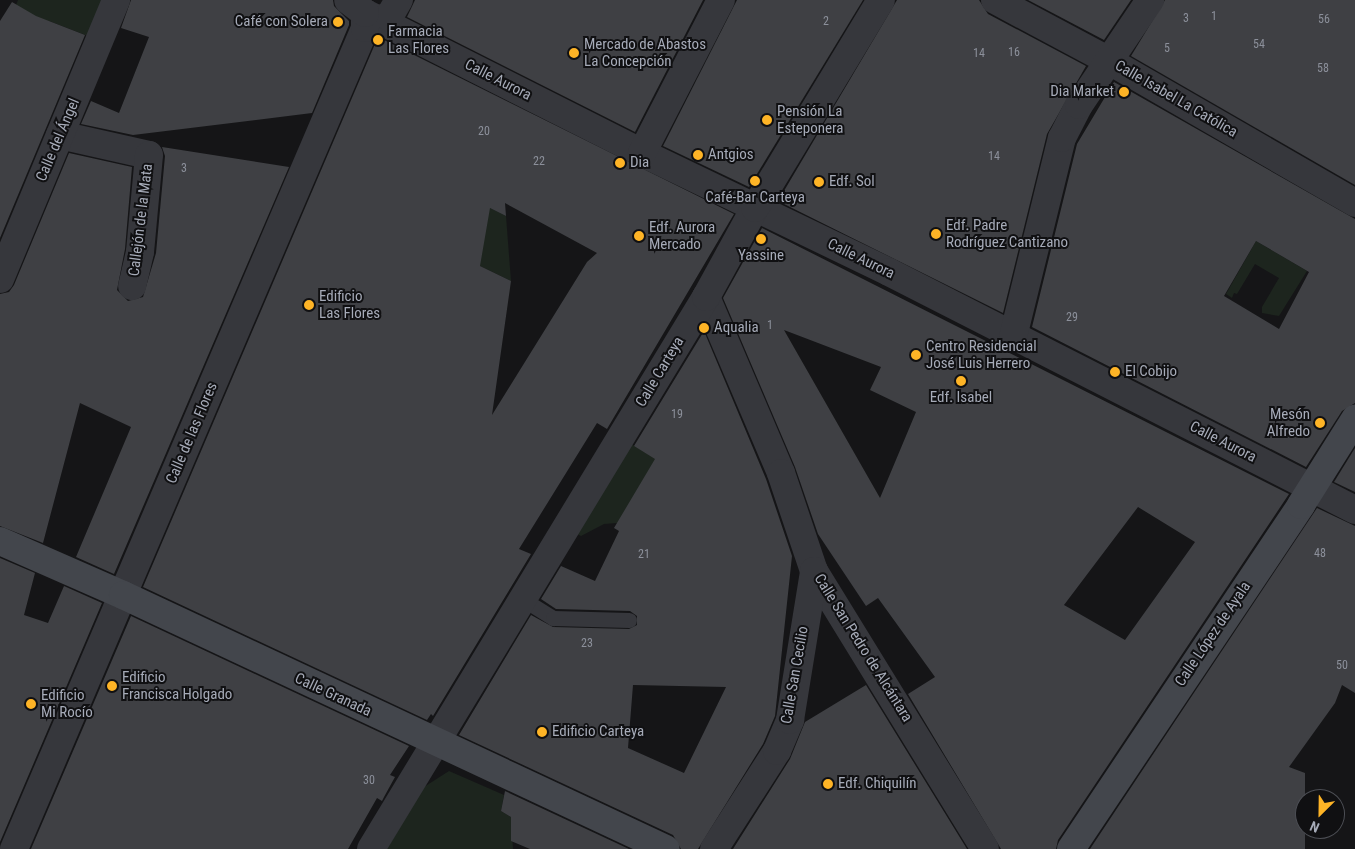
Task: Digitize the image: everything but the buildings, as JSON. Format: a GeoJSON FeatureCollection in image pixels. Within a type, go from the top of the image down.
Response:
{"type":"FeatureCollection","features":[{"type":"Feature","properties":{"kind":"main road","name":"Calle López de Ayala"},"geometry":{"type":"LineString","coordinates":[[1071,849],[1312,487],[1355,419]]}},
{"type":"Feature","properties":{"kind":"main road","name":"Calle Granada"},"geometry":{"type":"LineString","coordinates":[[0,541],[123,595],[433,742],[666,849]]}},
{"type":"Feature","properties":{"kind":"street","name":"Calle del Ángel"},"geometry":{"type":"LineString","coordinates":[[0,279],[116,0]]}},
{"type":"Feature","properties":{"kind":"street"},"geometry":{"type":"LineString","coordinates":[[364,12],[389,17],[399,0]]}},
{"type":"Feature","properties":{"kind":"street"},"geometry":{"type":"LineString","coordinates":[[642,153],[721,0]]}},
{"type":"Feature","properties":{"kind":"street","name":"Calle Carteya"},"geometry":{"type":"LineString","coordinates":[[371,849],[433,742],[706,297],[755,208],[881,0]]}},
{"type":"Feature","properties":{"kind":"street","name":"Calle Isabel La Católica"},"geometry":{"type":"LineString","coordinates":[[995,0],[1111,62],[1355,203]]}},
{"type":"Feature","properties":{"kind":"street"},"geometry":{"type":"LineString","coordinates":[[1013,337],[1062,138],[1079,105],[1111,62],[1150,0]]}},
{"type":"Feature","properties":{"kind":"street","name":"Calle Aurora"},"geometry":{"type":"LineString","coordinates":[[364,12],[642,153],[889,272],[1355,510]]}},
{"type":"Feature","properties":{"kind":"street","name":"Calle de las Flores"},"geometry":{"type":"LineString","coordinates":[[14,849],[365,28],[364,12]]}},
{"type":"Feature","properties":{"kind":"street","name":"Callejón de la Mata"},"geometry":{"type":"LineString","coordinates":[[60,135],[149,155],[140,252],[132,286]]}},
{"type":"Feature","properties":{"kind":"street","name":"Calle San Pedro de Alcántara"},"geometry":{"type":"LineString","coordinates":[[706,297],[781,473],[814,571],[985,849]]}},
{"type":"Feature","properties":{"kind":"street","name":"Calle San Cecilio"},"geometry":{"type":"LineString","coordinates":[[714,849],[777,751],[790,720],[814,571]]}},
{"type":"Feature","properties":{"kind":"lane"},"geometry":{"type":"LineString","coordinates":[[521,598],[553,618],[629,620]]}},
{"type":"Feature","properties":{"kind":"shaded area"},"geometry":{"type":"Polygon","coordinates":[[[18,0],[103,0],[88,36],[49,21],[45,31],[16,5],[18,0]]]}},
{"type":"Feature","properties":{"kind":"shaded area"},"geometry":{"type":"Polygon","coordinates":[[[478,202],[506,216],[511,281],[480,266],[478,202]]]}},
{"type":"Feature","properties":{"kind":"shaded area"},"geometry":{"type":"Polygon","coordinates":[[[1256,241],[1307,271],[1279,316],[1262,313],[1262,307],[1279,278],[1255,264],[1237,294],[1234,293],[1232,298],[1226,294],[1256,241]]]}},
{"type":"Feature","properties":{"kind":"shaded area"},"geometry":{"type":"Polygon","coordinates":[[[628,442],[685,477],[617,523],[604,524],[581,536],[575,533],[628,442]]]}},
{"type":"Feature","properties":{"kind":"shaded area"},"geometry":{"type":"Polygon","coordinates":[[[449,771],[504,795],[501,811],[511,817],[513,849],[387,849],[424,787],[449,771]]]}},
{"type":"Feature","properties":{"kind":"place","name":"Café con Solera"},"geometry":{"type":"Point","coordinates":[338,22]}},
{"type":"Feature","properties":{"kind":"place","name":"Farmacia Las Flores"},"geometry":{"type":"Point","coordinates":[378,40]}},
{"type":"Feature","properties":{"kind":"place","name":"Mercado de Abastos La Concepción"},"geometry":{"type":"Point","coordinates":[574,53]}},
{"type":"Feature","properties":{"kind":"place","name":"Dia Market"},"geometry":{"type":"Point","coordinates":[1124,92]}},
{"type":"Feature","properties":{"kind":"place","name":"Pensión La Esteponera"},"geometry":{"type":"Point","coordinates":[767,120]}},
{"type":"Feature","properties":{"kind":"place","name":"Antgios"},"geometry":{"type":"Point","coordinates":[698,155]}},
{"type":"Feature","properties":{"kind":"place","name":"Dia"},"geometry":{"type":"Point","coordinates":[620,163]}},
{"type":"Feature","properties":{"kind":"place","name":"Café-Bar Carteya"},"geometry":{"type":"Point","coordinates":[755,181]}},
{"type":"Feature","properties":{"kind":"place","name":"Edf. Sol"},"geometry":{"type":"Point","coordinates":[819,182]}},
{"type":"Feature","properties":{"kind":"place","name":"Edf. Padre Rodríguez Cantizano"},"geometry":{"type":"Point","coordinates":[936,234]}},
{"type":"Feature","properties":{"kind":"place","name":"Edf. Aurora Mercado"},"geometry":{"type":"Point","coordinates":[639,236]}},
{"type":"Feature","properties":{"kind":"place","name":"Yassine"},"geometry":{"type":"Point","coordinates":[761,239]}},
{"type":"Feature","properties":{"kind":"place","name":"Edificio Las Flores"},"geometry":{"type":"Point","coordinates":[309,305]}},
{"type":"Feature","properties":{"kind":"place","name":"Aqualia"},"geometry":{"type":"Point","coordinates":[704,328]}},
{"type":"Feature","properties":{"kind":"place","name":"Centro Residencial José Luis Herrero"},"geometry":{"type":"Point","coordinates":[916,355]}},
{"type":"Feature","properties":{"kind":"place","name":"El Cobijo"},"geometry":{"type":"Point","coordinates":[1115,372]}},
{"type":"Feature","properties":{"kind":"place","name":"Edf. Isabel"},"geometry":{"type":"Point","coordinates":[961,381]}},
{"type":"Feature","properties":{"kind":"place","name":"Mesón Alfredo"},"geometry":{"type":"Point","coordinates":[1320,423]}},
{"type":"Feature","properties":{"kind":"place","name":"Edificio Francisca Holgado"},"geometry":{"type":"Point","coordinates":[112,686]}},
{"type":"Feature","properties":{"kind":"place","name":"Edificio Mi Rocío"},"geometry":{"type":"Point","coordinates":[31,704]}},
{"type":"Feature","properties":{"kind":"place","name":"Edificio Carteya"},"geometry":{"type":"Point","coordinates":[542,732]}},
{"type":"Feature","properties":{"kind":"place","name":"Edf. Chiquilín"},"geometry":{"type":"Point","coordinates":[828,784]}}]}
